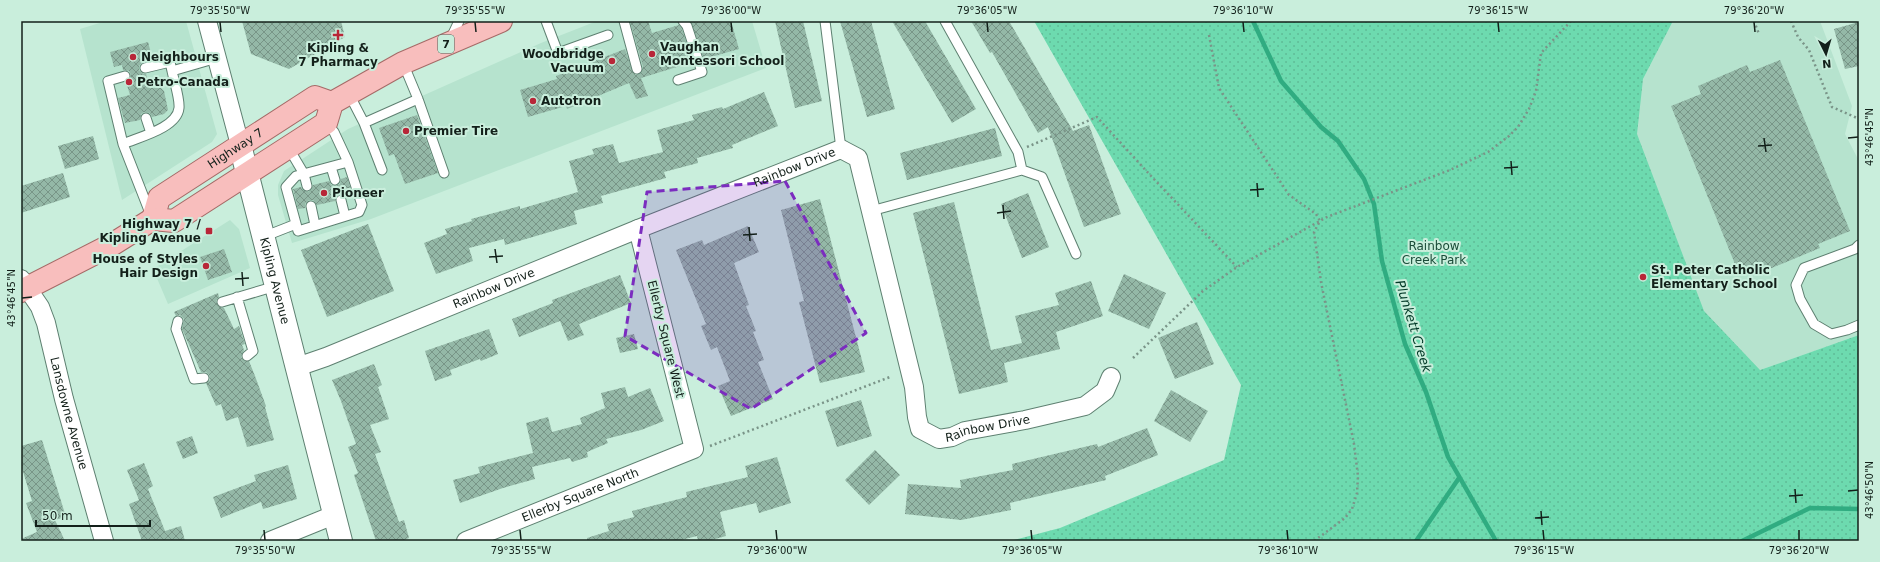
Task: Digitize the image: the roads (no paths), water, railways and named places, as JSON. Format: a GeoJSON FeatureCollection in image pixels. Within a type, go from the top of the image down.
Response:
{"type":"FeatureCollection","features":[{"type":"Feature","properties":{"kind":"main road","name":"7"},"geometry":{"type":"LineString","coordinates":[[153,219],[174,221],[288,147],[336,107],[403,63],[501,21]]}},
{"type":"Feature","properties":{"kind":"main road","name":"Highway 7"},"geometry":{"type":"LineString","coordinates":[[153,219],[159,198],[315,98],[336,107]]}},
{"type":"Feature","properties":{"kind":"main road"},"geometry":{"type":"LineString","coordinates":[[23,286],[113,244],[153,219]]}},
{"type":"Feature","properties":{"kind":"street","name":"Kipling Avenue"},"geometry":{"type":"LineString","coordinates":[[207,21],[341,541]]}},
{"type":"Feature","properties":{"kind":"street","name":"Rainbow Drive"},"geometry":{"type":"LineString","coordinates":[[297,368],[841,148],[858,158],[914,387],[917,417],[920,429],[939,439],[952,437],[970,430],[1025,420],[1085,406],[1105,391],[1111,377]]}},
{"type":"Feature","properties":{"kind":"street","name":"Ellerby Square West"},"geometry":{"type":"LineString","coordinates":[[638,229],[694,449]]}},
{"type":"Feature","properties":{"kind":"street","name":"Lansdowne Avenue"},"geometry":{"type":"LineString","coordinates":[[23,286],[40,307],[46,323],[64,398],[104,541]]}},
{"type":"Feature","properties":{"kind":"street","name":"Ellerby Square North"},"geometry":{"type":"LineString","coordinates":[[466,541],[694,449]]}},
{"type":"Feature","properties":{"kind":"street"},"geometry":{"type":"LineString","coordinates":[[270,541],[334,515]]}},
{"type":"Feature","properties":{"kind":"lane"},"geometry":{"type":"LineString","coordinates":[[449,43],[459,21]]}},
{"type":"Feature","properties":{"kind":"lane"},"geometry":{"type":"LineString","coordinates":[[546,21],[558,53],[608,35]]}},
{"type":"Feature","properties":{"kind":"lane"},"geometry":{"type":"LineString","coordinates":[[624,21],[637,69]]}},
{"type":"Feature","properties":{"kind":"lane"},"geometry":{"type":"LineString","coordinates":[[678,80],[702,72],[687,26],[683,21]]}},
{"type":"Feature","properties":{"kind":"lane"},"geometry":{"type":"LineString","coordinates":[[826,21],[841,148]]}},
{"type":"Feature","properties":{"kind":"lane"},"geometry":{"type":"LineString","coordinates":[[945,21],[1018,152],[1022,170]]}},
{"type":"Feature","properties":{"kind":"lane"},"geometry":{"type":"LineString","coordinates":[[172,71],[217,58]]}},
{"type":"Feature","properties":{"kind":"lane"},"geometry":{"type":"LineString","coordinates":[[123,144],[166,127],[176,118],[180,108],[170,62],[145,68]]}},
{"type":"Feature","properties":{"kind":"lane"},"geometry":{"type":"LineString","coordinates":[[403,63],[418,99],[444,173]]}},
{"type":"Feature","properties":{"kind":"lane"},"geometry":{"type":"LineString","coordinates":[[125,76],[108,81],[123,144],[153,219]]}},
{"type":"Feature","properties":{"kind":"lane"},"geometry":{"type":"LineString","coordinates":[[364,123],[418,99]]}},
{"type":"Feature","properties":{"kind":"lane"},"geometry":{"type":"LineString","coordinates":[[348,162],[296,176],[286,187],[298,231],[359,212],[362,205],[348,162],[334,132],[336,107],[364,123],[382,170]]}},
{"type":"Feature","properties":{"kind":"lane"},"geometry":{"type":"LineString","coordinates":[[146,118],[151,133]]}},
{"type":"Feature","properties":{"kind":"lane"},"geometry":{"type":"LineString","coordinates":[[288,147],[304,174],[307,186]]}},
{"type":"Feature","properties":{"kind":"lane"},"geometry":{"type":"LineString","coordinates":[[331,166],[335,180]]}},
{"type":"Feature","properties":{"kind":"lane"},"geometry":{"type":"LineString","coordinates":[[871,211],[1022,170],[1042,177],[1076,254]]}},
{"type":"Feature","properties":{"kind":"lane"},"geometry":{"type":"LineString","coordinates":[[341,200],[345,216]]}},
{"type":"Feature","properties":{"kind":"lane"},"geometry":{"type":"LineString","coordinates":[[311,206],[315,225]]}},
{"type":"Feature","properties":{"kind":"lane"},"geometry":{"type":"LineString","coordinates":[[263,237],[296,224]]}},
{"type":"Feature","properties":{"kind":"lane"},"geometry":{"type":"LineString","coordinates":[[1859,244],[1855,249],[1804,268],[1796,285],[1800,299],[1814,324],[1831,334],[1859,325]]}},
{"type":"Feature","properties":{"kind":"lane"},"geometry":{"type":"LineString","coordinates":[[222,302],[276,286]]}},
{"type":"Feature","properties":{"kind":"lane"},"geometry":{"type":"LineString","coordinates":[[237,297],[252,343],[253,351],[247,356]]}},
{"type":"Feature","properties":{"kind":"lane"},"geometry":{"type":"LineString","coordinates":[[178,321],[176,329],[194,380],[204,378]]}},
{"type":"Feature","properties":{"kind":"waterway","name":"Plunkett Creek"},"geometry":{"type":"LineString","coordinates":[[1253,21],[1281,81],[1321,127],[1338,141],[1364,179],[1374,204],[1382,261],[1405,344],[1426,392],[1448,457],[1496,541]]}},
{"type":"Feature","properties":{"kind":"waterway"},"geometry":{"type":"LineString","coordinates":[[1416,541],[1459,478]]}},
{"type":"Feature","properties":{"kind":"waterway"},"geometry":{"type":"LineString","coordinates":[[1742,541],[1810,508],[1859,509]]}},
{"type":"Feature","properties":{"kind":"place","name":"Kipling & 7 Pharmacy"},"geometry":{"type":"Point","coordinates":[338,35]}},
{"type":"Feature","properties":{"kind":"place","name":"Vaughan Montessori School"},"geometry":{"type":"Point","coordinates":[652,54]}},
{"type":"Feature","properties":{"kind":"place","name":"Neighbours"},"geometry":{"type":"Point","coordinates":[133,57]}},
{"type":"Feature","properties":{"kind":"place","name":"Woodbridge Vacuum"},"geometry":{"type":"Point","coordinates":[612,61]}},
{"type":"Feature","properties":{"kind":"place","name":"Petro-Canada"},"geometry":{"type":"Point","coordinates":[129,82]}},
{"type":"Feature","properties":{"kind":"place","name":"Autotron"},"geometry":{"type":"Point","coordinates":[533,101]}},
{"type":"Feature","properties":{"kind":"place","name":"Premier Tire"},"geometry":{"type":"Point","coordinates":[406,131]}},
{"type":"Feature","properties":{"kind":"place","name":"Pioneer"},"geometry":{"type":"Point","coordinates":[324,193]}},
{"type":"Feature","properties":{"kind":"place","name":"Highway 7 / Kipling Avenue"},"geometry":{"type":"Point","coordinates":[209,231]}},
{"type":"Feature","properties":{"kind":"place","name":"House of Styles Hair Design"},"geometry":{"type":"Point","coordinates":[206,266]}},
{"type":"Feature","properties":{"kind":"place","name":"St. Peter Catholic Elementary School"},"geometry":{"type":"Point","coordinates":[1643,277]}},
{"type":"Feature","properties":{"kind":"park label","name":"Rainbow Creek Park"},"geometry":{"type":"Point","coordinates":[1434,253]}}]}
